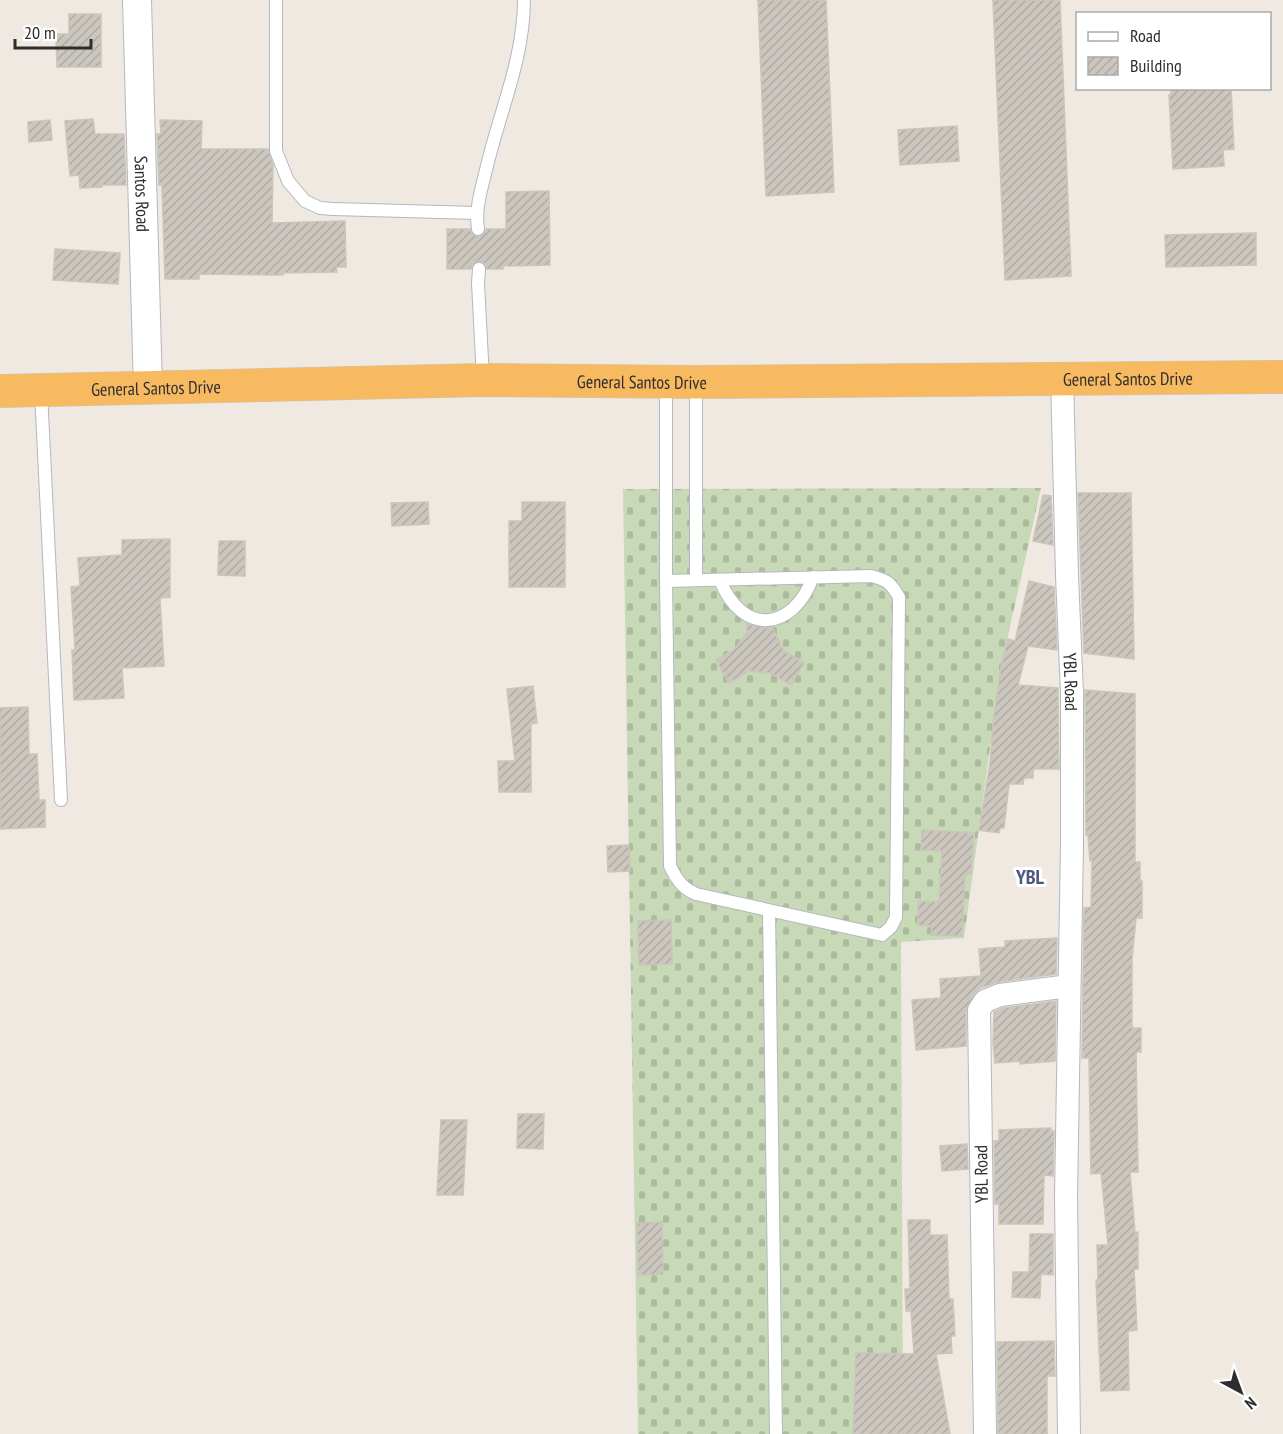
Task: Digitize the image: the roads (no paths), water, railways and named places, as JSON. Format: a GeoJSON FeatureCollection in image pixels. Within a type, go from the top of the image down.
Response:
{"type":"FeatureCollection","features":[{"type":"Feature","properties":{"kind":"highway","name":"General Santos Drive"},"geometry":{"type":"LineString","coordinates":[[0,391],[483,380],[681,382],[1283,377]]}},
{"type":"Feature","properties":{"kind":"street","name":"Santos Road"},"geometry":{"type":"LineString","coordinates":[[137,0],[148,388]]}},
{"type":"Feature","properties":{"kind":"street","name":"YBL Road"},"geometry":{"type":"LineString","coordinates":[[1062,378],[1072,693],[1066,1197],[1070,1434]]}},
{"type":"Feature","properties":{"kind":"street","name":"YBL Road"},"geometry":{"type":"LineString","coordinates":[[985,1434],[979,1010],[985,1001],[1000,995],[1069,986]]}},
{"type":"Feature","properties":{"kind":"lane"},"geometry":{"type":"LineString","coordinates":[[276,0],[276,151],[288,182],[305,201],[320,208],[333,209],[476,213]]}},
{"type":"Feature","properties":{"kind":"lane"},"geometry":{"type":"LineString","coordinates":[[478,229],[476,213],[490,153],[518,58],[524,21],[524,0]]}},
{"type":"Feature","properties":{"kind":"lane"},"geometry":{"type":"LineString","coordinates":[[479,269],[483,380]]}},
{"type":"Feature","properties":{"kind":"lane"},"geometry":{"type":"LineString","coordinates":[[681,382],[696,580]]}},
{"type":"Feature","properties":{"kind":"lane"},"geometry":{"type":"LineString","coordinates":[[666,581],[871,576],[886,580],[898,597],[896,917],[891,927],[882,935],[696,894],[684,889],[670,866],[666,581],[681,382]]}},
{"type":"Feature","properties":{"kind":"lane"},"geometry":{"type":"LineString","coordinates":[[40,391],[61,800]]}},
{"type":"Feature","properties":{"kind":"lane"},"geometry":{"type":"LineString","coordinates":[[720,580],[726,596],[739,610],[748,616],[771,620],[793,610],[803,600],[813,577]]}},
{"type":"Feature","properties":{"kind":"lane"},"geometry":{"type":"LineString","coordinates":[[769,910],[776,1434]]}},
{"type":"Feature","properties":{"kind":"district","name":"YBL"},"geometry":{"type":"Point","coordinates":[1030,877]}}]}
